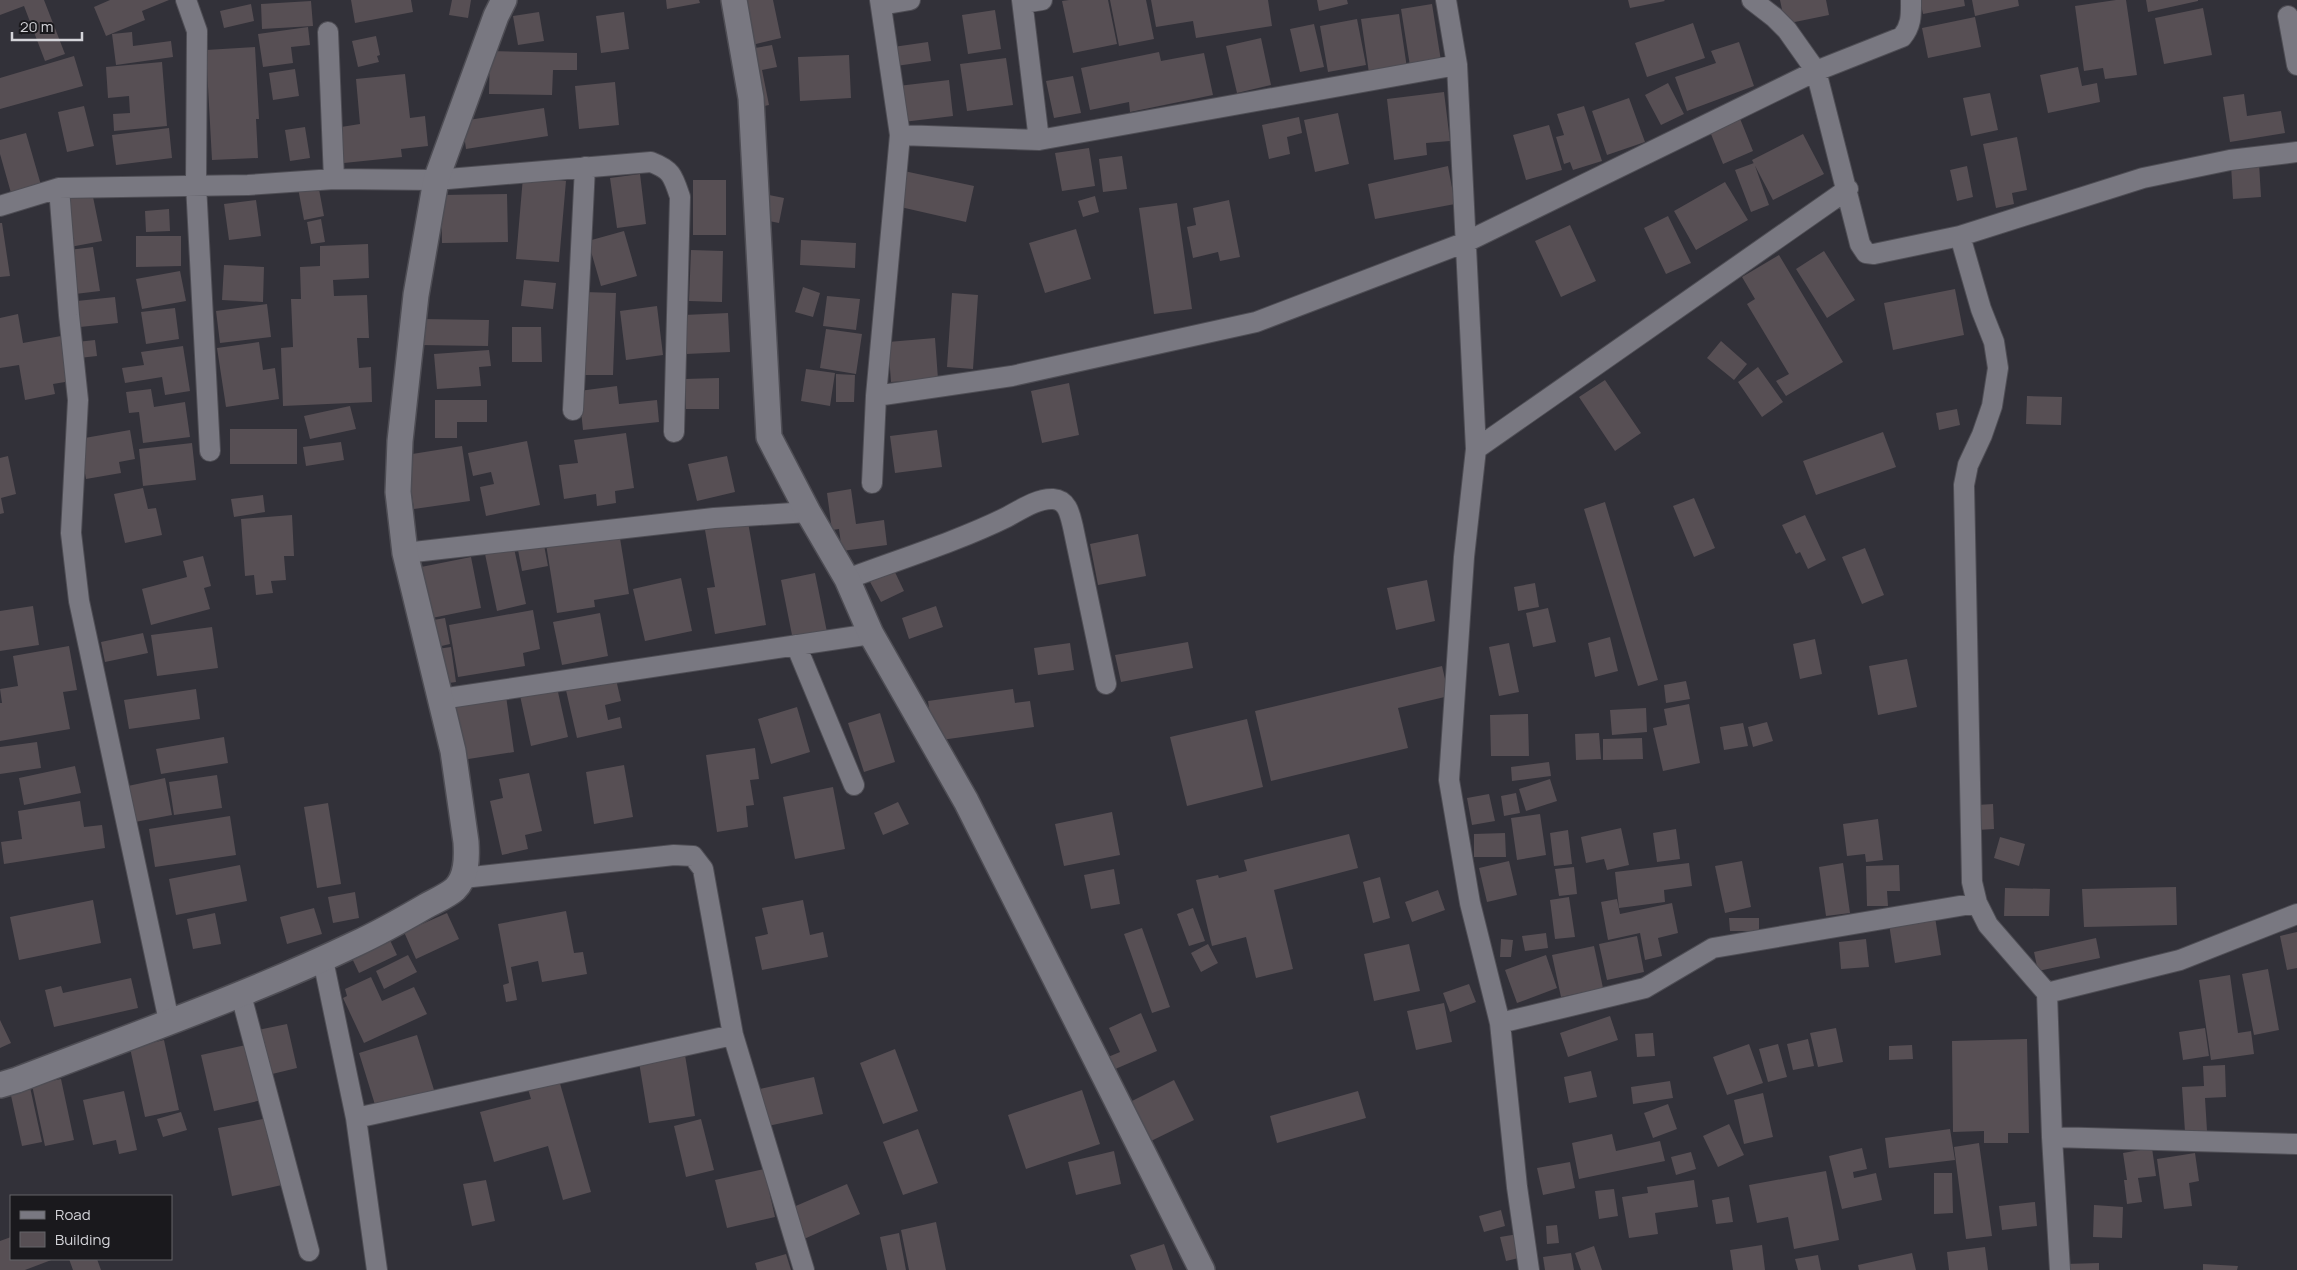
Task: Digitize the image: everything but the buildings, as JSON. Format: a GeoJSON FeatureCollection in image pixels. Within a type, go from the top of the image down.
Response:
{"type":"FeatureCollection","features":[{"type":"Feature","properties":{"kind":"street"},"geometry":{"type":"LineString","coordinates":[[186,0],[197,31],[196,184],[210,451]]}},
{"type":"Feature","properties":{"kind":"street"},"geometry":{"type":"LineString","coordinates":[[0,1085],[241,995],[323,960],[387,929],[444,896],[455,888],[463,878],[467,856],[453,751],[404,553],[398,492],[400,441],[416,295],[436,180],[496,16],[504,0]]}},
{"type":"Feature","properties":{"kind":"street"},"geometry":{"type":"LineString","coordinates":[[734,0],[751,98],[769,437],[808,512],[847,578],[871,634],[966,801],[1202,1270]]}},
{"type":"Feature","properties":{"kind":"street"},"geometry":{"type":"LineString","coordinates":[[872,483],[876,396],[900,134],[880,2],[910,0]]}},
{"type":"Feature","properties":{"kind":"street"},"geometry":{"type":"LineString","coordinates":[[1446,0],[1457,65],[1476,449],[1464,557],[1449,780],[1470,903],[1500,1023],[1517,1187],[1529,1270]]}},
{"type":"Feature","properties":{"kind":"street"},"geometry":{"type":"LineString","coordinates":[[1752,0],[1774,16],[1787,30],[1816,71],[1848,189],[1860,244],[1866,253],[1874,254],[1960,236],[2143,178],[2230,160],[2297,152]]}},
{"type":"Feature","properties":{"kind":"street"},"geometry":{"type":"LineString","coordinates":[[876,396],[1012,376],[1256,322],[1466,242],[1816,71],[1902,37],[1908,30],[1912,0]]}},
{"type":"Feature","properties":{"kind":"street"},"geometry":{"type":"LineString","coordinates":[[1029,1],[1039,140]]}},
{"type":"Feature","properties":{"kind":"street"},"geometry":{"type":"LineString","coordinates":[[2288,16],[2297,65]]}},
{"type":"Feature","properties":{"kind":"street"},"geometry":{"type":"LineString","coordinates":[[328,32],[334,179]]}},
{"type":"Feature","properties":{"kind":"street"},"geometry":{"type":"LineString","coordinates":[[900,134],[1039,140],[1457,65]]}},
{"type":"Feature","properties":{"kind":"street"},"geometry":{"type":"LineString","coordinates":[[0,206],[59,188],[196,184],[248,185],[334,179],[436,180],[651,162],[668,169],[675,180],[680,197],[674,432]]}},
{"type":"Feature","properties":{"kind":"street"},"geometry":{"type":"LineString","coordinates":[[573,410],[585,167]]}},
{"type":"Feature","properties":{"kind":"street"},"geometry":{"type":"LineString","coordinates":[[59,188],[78,400],[71,533],[79,602],[169,1021]]}},
{"type":"Feature","properties":{"kind":"street"},"geometry":{"type":"LineString","coordinates":[[1476,449],[1848,189]]}},
{"type":"Feature","properties":{"kind":"street"},"geometry":{"type":"LineString","coordinates":[[1960,236],[1981,308],[1994,342],[1998,368],[1992,406],[1982,435],[1968,465],[1964,485],[1971,868],[1977,903],[1988,925],[2047,993],[2052,1137],[2060,1270]]}},
{"type":"Feature","properties":{"kind":"street"},"geometry":{"type":"LineString","coordinates":[[847,578],[990,525],[1038,502],[1058,500],[1066,506],[1073,527],[1106,684]]}},
{"type":"Feature","properties":{"kind":"street"},"geometry":{"type":"LineString","coordinates":[[404,553],[714,518],[808,512]]}},
{"type":"Feature","properties":{"kind":"street"},"geometry":{"type":"LineString","coordinates":[[440,699],[871,634]]}},
{"type":"Feature","properties":{"kind":"street"},"geometry":{"type":"LineString","coordinates":[[796,645],[854,785]]}},
{"type":"Feature","properties":{"kind":"street"},"geometry":{"type":"LineString","coordinates":[[463,878],[674,855],[694,856],[702,870],[733,1035],[804,1270]]}},
{"type":"Feature","properties":{"kind":"street"},"geometry":{"type":"LineString","coordinates":[[1500,1023],[1645,988],[1714,948],[1977,903]]}},
{"type":"Feature","properties":{"kind":"street"},"geometry":{"type":"LineString","coordinates":[[2047,993],[2180,960],[2297,914]]}},
{"type":"Feature","properties":{"kind":"street"},"geometry":{"type":"LineString","coordinates":[[323,960],[356,1118],[377,1270]]}},
{"type":"Feature","properties":{"kind":"street"},"geometry":{"type":"LineString","coordinates":[[241,995],[309,1251]]}},
{"type":"Feature","properties":{"kind":"street"},"geometry":{"type":"LineString","coordinates":[[356,1118],[733,1035]]}},
{"type":"Feature","properties":{"kind":"street"},"geometry":{"type":"LineString","coordinates":[[2052,1137],[2297,1144]]}}]}
